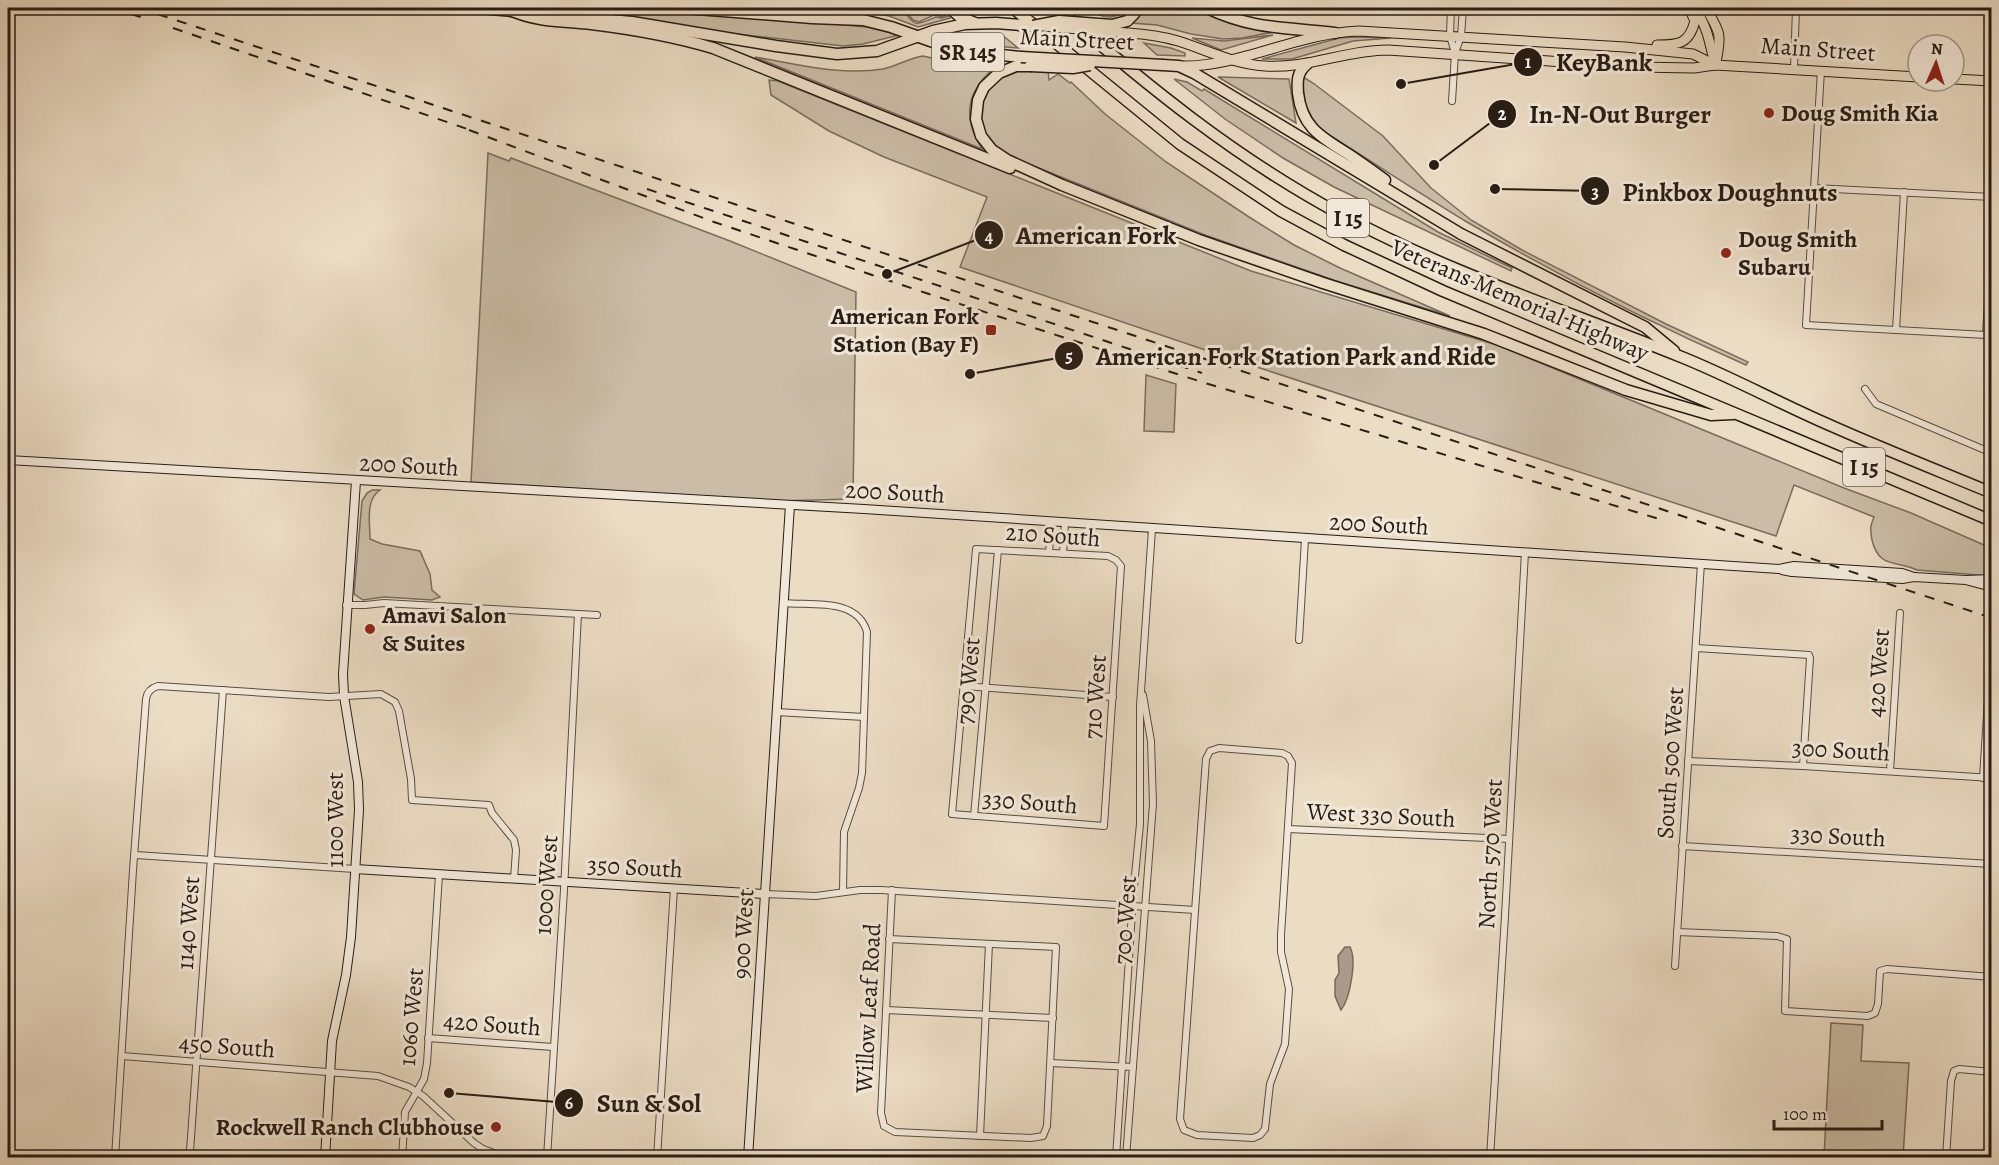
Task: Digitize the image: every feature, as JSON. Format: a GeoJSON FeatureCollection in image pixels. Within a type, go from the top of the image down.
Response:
{"type":"FeatureCollection","features":[{"type":"Feature","properties":{"kind":"highway","name":"SR 145"},"geometry":{"type":"LineString","coordinates":[[479,8],[510,9],[632,22],[826,54],[877,51],[918,37]]}},
{"type":"Feature","properties":{"kind":"highway","name":"SR 145"},"geometry":{"type":"LineString","coordinates":[[684,8],[874,22],[918,37]]}},
{"type":"Feature","properties":{"kind":"highway"},"geometry":{"type":"LineString","coordinates":[[812,18],[850,8]]}},
{"type":"Feature","properties":{"kind":"highway"},"geometry":{"type":"LineString","coordinates":[[950,8],[960,17],[975,23]]}},
{"type":"Feature","properties":{"kind":"highway","name":"Veterans Memorial Highway"},"geometry":{"type":"LineString","coordinates":[[1012,8],[1180,144],[1252,192],[1317,231],[1427,284],[1992,521]]}},
{"type":"Feature","properties":{"kind":"highway","name":"Veterans Memorial Highway"},"geometry":{"type":"LineString","coordinates":[[1057,8],[1180,111],[1255,164],[1318,202],[1396,242],[1509,291],[1681,357],[1834,428],[1992,493]]}},
{"type":"Feature","properties":{"kind":"highway"},"geometry":{"type":"LineString","coordinates":[[1127,27],[1138,8]]}},
{"type":"Feature","properties":{"kind":"highway"},"geometry":{"type":"LineString","coordinates":[[1207,8],[1229,18],[1257,25],[1335,33]]}},
{"type":"Feature","properties":{"kind":"highway"},"geometry":{"type":"LineString","coordinates":[[510,9],[538,20],[640,31],[713,48],[1006,167],[1062,185],[1236,253],[1484,334],[1647,397],[1711,415],[1736,414]]}},
{"type":"Feature","properties":{"kind":"highway","name":"Main Street"},"geometry":{"type":"LineString","coordinates":[[918,37],[949,27],[975,23],[1034,26],[1059,21],[1127,27]]}},
{"type":"Feature","properties":{"kind":"highway","name":"Main Street"},"geometry":{"type":"LineString","coordinates":[[918,37],[956,51],[1179,66]]}},
{"type":"Feature","properties":{"kind":"highway"},"geometry":{"type":"LineString","coordinates":[[1062,185],[996,154],[984,141],[977,125],[978,100],[988,82],[1004,70],[1016,66],[1073,68],[1114,62]]}},
{"type":"Feature","properties":{"kind":"highway"},"geometry":{"type":"LineString","coordinates":[[1307,64],[1300,70],[1297,81],[1301,110],[1310,126],[1319,136],[1366,166],[1426,212]]}},
{"type":"Feature","properties":{"kind":"highway"},"geometry":{"type":"LineString","coordinates":[[1179,66],[1495,252],[1645,327],[1681,357]]}},
{"type":"Feature","properties":{"kind":"main road"},"geometry":{"type":"LineString","coordinates":[[1625,47],[1638,44],[1674,45],[1681,42],[1690,35],[1695,21],[1689,8]]}},
{"type":"Feature","properties":{"kind":"main road"},"geometry":{"type":"LineString","coordinates":[[1694,8],[1702,18],[1709,36],[1715,64]]}},
{"type":"Feature","properties":{"kind":"main road"},"geometry":{"type":"LineString","coordinates":[[1706,8],[1718,29],[1720,43],[1715,64]]}},
{"type":"Feature","properties":{"kind":"main road","name":"Main Street"},"geometry":{"type":"LineString","coordinates":[[1127,27],[1170,38],[1228,60],[1265,66],[1307,64],[1349,53],[1372,50],[1455,53],[1636,67],[1694,68],[1715,64],[1906,75]]}},
{"type":"Feature","properties":{"kind":"main road","name":"Main Street"},"geometry":{"type":"LineString","coordinates":[[1179,66],[1203,65],[1228,60],[1294,41],[1335,33],[1368,31],[1625,47],[1693,54],[1715,64]]}},
{"type":"Feature","properties":{"kind":"main road"},"geometry":{"type":"LineString","coordinates":[[1966,80],[1992,81]]}},
{"type":"Feature","properties":{"kind":"street"},"geometry":{"type":"LineString","coordinates":[[1451,8],[1450,36],[1455,53]]}},
{"type":"Feature","properties":{"kind":"street"},"geometry":{"type":"LineString","coordinates":[[1452,101],[1455,53],[1461,36],[1463,8]]}},
{"type":"Feature","properties":{"kind":"street"},"geometry":{"type":"LineString","coordinates":[[1794,68],[1796,8]]}},
{"type":"Feature","properties":{"kind":"street"},"geometry":{"type":"LineString","coordinates":[[1821,70],[1806,324],[1986,334],[1992,234]]}},
{"type":"Feature","properties":{"kind":"street"},"geometry":{"type":"LineString","coordinates":[[1814,188],[1992,197]]}},
{"type":"Feature","properties":{"kind":"street"},"geometry":{"type":"LineString","coordinates":[[1896,330],[1904,192]]}},
{"type":"Feature","properties":{"kind":"street"},"geometry":{"type":"LineString","coordinates":[[1865,389],[1876,404],[1992,453]]}},
{"type":"Feature","properties":{"kind":"street","name":"200 South"},"geometry":{"type":"LineString","coordinates":[[8,460],[1051,521],[1779,569],[1794,566],[1902,573],[1914,577],[1992,579]]}},
{"type":"Feature","properties":{"kind":"street","name":"1100 West"},"geometry":{"type":"LineString","coordinates":[[325,1158],[334,1026],[348,963],[359,810],[358,782],[344,696],[343,654],[356,481]]}},
{"type":"Feature","properties":{"kind":"street","name":"900 West"},"geometry":{"type":"LineString","coordinates":[[748,1158],[790,505]]}},
{"type":"Feature","properties":{"kind":"street"},"geometry":{"type":"LineString","coordinates":[[1049,553],[1051,521]]}},
{"type":"Feature","properties":{"kind":"street"},"geometry":{"type":"LineString","coordinates":[[1063,554],[1065,523]]}},
{"type":"Feature","properties":{"kind":"street","name":"700 West"},"geometry":{"type":"LineString","coordinates":[[1116,1158],[1132,905],[1140,824],[1142,686],[1152,529]]}},
{"type":"Feature","properties":{"kind":"street"},"geometry":{"type":"LineString","coordinates":[[1299,640],[1305,539]]}},
{"type":"Feature","properties":{"kind":"street","name":"210 South"},"geometry":{"type":"LineString","coordinates":[[976,549],[1111,557],[1119,563],[1122,570]]}},
{"type":"Feature","properties":{"kind":"street","name":"790 West"},"geometry":{"type":"LineString","coordinates":[[952,814],[976,549]]}},
{"type":"Feature","properties":{"kind":"street","name":"790 West"},"geometry":{"type":"LineString","coordinates":[[974,816],[999,550]]}},
{"type":"Feature","properties":{"kind":"street","name":"North 570 West"},"geometry":{"type":"LineString","coordinates":[[1490,1158],[1525,552]]}},
{"type":"Feature","properties":{"kind":"street","name":"South 500 West"},"geometry":{"type":"LineString","coordinates":[[1675,966],[1701,563]]}},
{"type":"Feature","properties":{"kind":"street","name":"710 West"},"geometry":{"type":"LineString","coordinates":[[1104,826],[1122,570]]}},
{"type":"Feature","properties":{"kind":"street","name":"200 South"},"geometry":{"type":"LineString","coordinates":[[1966,580],[1992,587]]}},
{"type":"Feature","properties":{"kind":"street"},"geometry":{"type":"LineString","coordinates":[[346,605],[384,603],[597,615]]}},
{"type":"Feature","properties":{"kind":"street"},"geometry":{"type":"LineString","coordinates":[[783,603],[840,607],[851,610],[863,622],[868,638],[861,781],[844,832],[843,892]]}},
{"type":"Feature","properties":{"kind":"street","name":"420 West"},"geometry":{"type":"LineString","coordinates":[[1890,771],[1900,613]]}},
{"type":"Feature","properties":{"kind":"street","name":"1000 West"},"geometry":{"type":"LineString","coordinates":[[547,1158],[578,614]]}},
{"type":"Feature","properties":{"kind":"street"},"geometry":{"type":"LineString","coordinates":[[1696,648],[1809,655],[1803,766]]}},
{"type":"Feature","properties":{"kind":"street"},"geometry":{"type":"LineString","coordinates":[[1983,778],[1989,683]]}},
{"type":"Feature","properties":{"kind":"street"},"geometry":{"type":"LineString","coordinates":[[115,1158],[148,692],[158,686],[344,696],[381,694],[395,702],[399,711],[411,779],[412,800],[489,806],[515,844],[514,879]]}},
{"type":"Feature","properties":{"kind":"street"},"geometry":{"type":"LineString","coordinates":[[964,686],[1113,697]]}},
{"type":"Feature","properties":{"kind":"street","name":"700 West"},"geometry":{"type":"LineString","coordinates":[[1126,1158],[1153,783],[1151,741],[1142,686]]}},
{"type":"Feature","properties":{"kind":"street","name":"1140 West"},"geometry":{"type":"LineString","coordinates":[[188,1158],[197,1062],[223,690]]}},
{"type":"Feature","properties":{"kind":"street"},"geometry":{"type":"LineString","coordinates":[[776,712],[864,717]]}},
{"type":"Feature","properties":{"kind":"street"},"geometry":{"type":"LineString","coordinates":[[1218,748],[1278,752],[1288,756],[1292,767],[1280,943],[1289,989],[1285,1044],[1270,1084],[1266,1126],[1260,1135],[1253,1138],[1193,1135],[1184,1130],[1180,1123],[1194,910],[1206,759],[1210,751],[1218,748]]}},
{"type":"Feature","properties":{"kind":"street","name":"300 South"},"geometry":{"type":"LineString","coordinates":[[1688,761],[1992,778]]}},
{"type":"Feature","properties":{"kind":"street","name":"330 South"},"geometry":{"type":"LineString","coordinates":[[952,814],[1104,826]]}},
{"type":"Feature","properties":{"kind":"street","name":"West 330 South"},"geometry":{"type":"LineString","coordinates":[[1288,829],[1509,839]]}},
{"type":"Feature","properties":{"kind":"street","name":"330 South"},"geometry":{"type":"LineString","coordinates":[[1682,846],[1992,864]]}},
{"type":"Feature","properties":{"kind":"street","name":"350 South"},"geometry":{"type":"LineString","coordinates":[[135,855],[806,897],[868,889],[1194,910]]}},
{"type":"Feature","properties":{"kind":"street","name":"1060 West"},"geometry":{"type":"LineString","coordinates":[[402,1158],[405,1112],[426,1072],[439,874]]}},
{"type":"Feature","properties":{"kind":"street"},"geometry":{"type":"LineString","coordinates":[[657,1158],[674,888]]}},
{"type":"Feature","properties":{"kind":"street","name":"Willow Leaf Road"},"geometry":{"type":"LineString","coordinates":[[892,890],[881,1113],[885,1127],[895,1132],[980,1136]]}},
{"type":"Feature","properties":{"kind":"street"},"geometry":{"type":"LineString","coordinates":[[1677,932],[1777,936],[1787,939],[1785,1011],[1868,1016],[1875,1013],[1878,1004],[1880,971],[1887,969],[1992,977]]}},
{"type":"Feature","properties":{"kind":"street"},"geometry":{"type":"LineString","coordinates":[[889,939],[1056,947],[1047,1126],[1045,1134],[1040,1138],[980,1136],[989,944]]}},
{"type":"Feature","properties":{"kind":"street"},"geometry":{"type":"LineString","coordinates":[[886,1010],[1053,1018]]}},
{"type":"Feature","properties":{"kind":"street","name":"420 South"},"geometry":{"type":"LineString","coordinates":[[428,1038],[553,1047]]}},
{"type":"Feature","properties":{"kind":"street","name":"450 South"},"geometry":{"type":"LineString","coordinates":[[122,1056],[378,1076],[416,1091],[430,1101],[465,1136],[483,1149],[507,1158]]}},
{"type":"Feature","properties":{"kind":"street"},"geometry":{"type":"LineString","coordinates":[[1050,1063],[1133,1067]]}},
{"type":"Feature","properties":{"kind":"street"},"geometry":{"type":"LineString","coordinates":[[1946,1158],[1951,1082],[1954,1071],[1959,1069],[1992,1072]]}},
{"type":"Feature","properties":{"kind":"street"},"geometry":{"type":"LineString","coordinates":[[478,1158],[483,1149]]}},
{"type":"Feature","properties":{"kind":"shaded area"},"geometry":{"type":"Polygon","coordinates":[[[856,8],[900,8],[915,23],[936,17],[948,16],[950,18],[918,27],[889,16],[853,10],[856,8]]]}},
{"type":"Feature","properties":{"kind":"shaded area"},"geometry":{"type":"Polygon","coordinates":[[[903,8],[939,8],[946,14],[943,17],[934,15],[919,22],[913,20],[903,8]]]}},
{"type":"Feature","properties":{"kind":"shaded area"},"geometry":{"type":"Polygon","coordinates":[[[1089,8],[1133,8],[1124,18],[1122,14],[1104,17],[1089,8]]]}},
{"type":"Feature","properties":{"kind":"shaded area"},"geometry":{"type":"Polygon","coordinates":[[[1143,8],[1198,8],[1231,23],[1274,32],[1223,39],[1157,25],[1131,23],[1143,8]]]}},
{"type":"Feature","properties":{"kind":"shaded area"},"geometry":{"type":"Polygon","coordinates":[[[710,13],[867,27],[899,35],[863,44],[843,46],[719,32],[616,14],[710,13]]]}},
{"type":"Feature","properties":{"kind":"shaded area"},"geometry":{"type":"Polygon","coordinates":[[[983,34],[1002,35],[1018,48],[970,44],[956,40],[956,38],[983,34]]]}},
{"type":"Feature","properties":{"kind":"shaded area"},"geometry":{"type":"Polygon","coordinates":[[[1273,35],[1221,50],[1192,38],[1224,41],[1273,35]]]}},
{"type":"Feature","properties":{"kind":"shaded area"},"geometry":{"type":"Polygon","coordinates":[[[1339,38],[1391,38],[1353,41],[1292,59],[1262,59],[1339,38]]]}},
{"type":"Feature","properties":{"kind":"shaded area"},"geometry":{"type":"Polygon","coordinates":[[[1144,43],[1171,48],[1185,53],[1185,56],[1157,55],[1144,43]]]}},
{"type":"Feature","properties":{"kind":"shaded area"},"geometry":{"type":"Polygon","coordinates":[[[923,56],[972,67],[997,66],[978,85],[971,101],[972,128],[982,149],[755,57],[835,70],[867,71],[883,69],[923,56]]]}},
{"type":"Feature","properties":{"kind":"shaded area"},"geometry":{"type":"Polygon","coordinates":[[[1011,71],[1048,71],[1049,80],[1058,74],[1071,82],[1105,114],[1166,162],[1294,245],[1340,268],[1450,316],[1336,281],[1205,235],[999,152],[983,137],[978,104],[997,75],[1011,71]]]}},
{"type":"Feature","properties":{"kind":"shaded area"},"geometry":{"type":"Polygon","coordinates":[[[1218,77],[1289,79],[1296,123],[1218,77]]]}},
{"type":"Feature","properties":{"kind":"shaded area"},"geometry":{"type":"Polygon","coordinates":[[[1303,77],[1383,136],[1431,188],[1471,220],[1522,250],[1666,324],[1748,362],[1746,365],[1675,332],[1535,261],[1448,211],[1321,130],[1306,105],[1302,91],[1303,77]]]}},
{"type":"Feature","properties":{"kind":"shaded area"},"geometry":{"type":"Polygon","coordinates":[[[1174,79],[1187,82],[1202,91],[1204,89],[1438,232],[1512,268],[1511,271],[1334,187],[1283,158],[1225,119],[1174,79]]]}},
{"type":"Feature","properties":{"kind":"shaded area"},"geometry":{"type":"Polygon","coordinates":[[[769,80],[778,81],[1251,271],[1497,345],[1844,488],[1911,513],[1991,548],[1991,576],[1917,570],[1884,560],[1879,556],[1872,540],[1871,528],[1874,517],[1794,485],[1776,536],[1232,359],[960,267],[987,197],[884,157],[829,131],[771,95],[769,80]]]}},
{"type":"Feature","properties":{"kind":"shaded area"},"geometry":{"type":"Polygon","coordinates":[[[488,153],[509,161],[511,158],[730,241],[856,292],[853,499],[776,501],[471,482],[488,153]]]}},
{"type":"Feature","properties":{"kind":"shaded area"},"geometry":{"type":"Polygon","coordinates":[[[1146,375],[1176,384],[1174,432],[1144,431],[1146,375]]]}},
{"type":"Feature","properties":{"kind":"shaded area"},"geometry":{"type":"Polygon","coordinates":[[[372,490],[380,490],[375,494],[370,505],[370,539],[382,544],[420,551],[430,574],[432,590],[440,597],[432,600],[384,597],[363,600],[354,594],[362,501],[372,490]]]}},
{"type":"Feature","properties":{"kind":"shaded area"},"geometry":{"type":"Polygon","coordinates":[[[1345,947],[1350,947],[1353,970],[1347,997],[1341,1010],[1335,996],[1335,980],[1339,973],[1338,956],[1345,947]]]}},
{"type":"Feature","properties":{"kind":"shaded area"},"geometry":{"type":"Polygon","coordinates":[[[1831,1023],[1863,1025],[1861,1061],[1909,1063],[1903,1157],[1824,1157],[1831,1023]]]}},
{"type":"Feature","properties":{"kind":"railway"},"geometry":{"type":"LineString","coordinates":[[112,8],[150,20]]}},
{"type":"Feature","properties":{"kind":"railway"},"geometry":{"type":"LineString","coordinates":[[139,8],[1992,618]]}},
{"type":"Feature","properties":{"kind":"railway"},"geometry":{"type":"LineString","coordinates":[[173,28],[476,132]]}},
{"type":"Feature","properties":{"kind":"railway"},"geometry":{"type":"LineString","coordinates":[[469,130],[714,222],[926,293],[1205,383],[1666,521]]}},
{"type":"Feature","properties":{"kind":"railway"},"geometry":{"type":"LineString","coordinates":[[647,189],[1202,373]]}},
{"type":"Feature","properties":{"kind":"place","name":"KeyBank"},"geometry":{"type":"Point","coordinates":[1401,84]}},
{"type":"Feature","properties":{"kind":"place","name":"Doug Smith Kia"},"geometry":{"type":"Point","coordinates":[1769,113]}},
{"type":"Feature","properties":{"kind":"place","name":"In-N-Out Burger"},"geometry":{"type":"Point","coordinates":[1434,165]}},
{"type":"Feature","properties":{"kind":"place","name":"Pinkbox Doughnuts"},"geometry":{"type":"Point","coordinates":[1495,189]}},
{"type":"Feature","properties":{"kind":"place","name":"Doug Smith Subaru"},"geometry":{"type":"Point","coordinates":[1726,253]}},
{"type":"Feature","properties":{"kind":"place","name":"American Fork"},"geometry":{"type":"Point","coordinates":[887,274]}},
{"type":"Feature","properties":{"kind":"place","name":"American Fork Station (Bay F)"},"geometry":{"type":"Point","coordinates":[991,330]}},
{"type":"Feature","properties":{"kind":"place","name":"American Fork Station Park and Ride"},"geometry":{"type":"Point","coordinates":[970,374]}},
{"type":"Feature","properties":{"kind":"place","name":"Amavi Salon & Suites"},"geometry":{"type":"Point","coordinates":[370,629]}},
{"type":"Feature","properties":{"kind":"place","name":"Sun & Sol"},"geometry":{"type":"Point","coordinates":[449,1093]}},
{"type":"Feature","properties":{"kind":"place","name":"Rockwell Ranch Clubhouse"},"geometry":{"type":"Point","coordinates":[496,1127]}}]}
